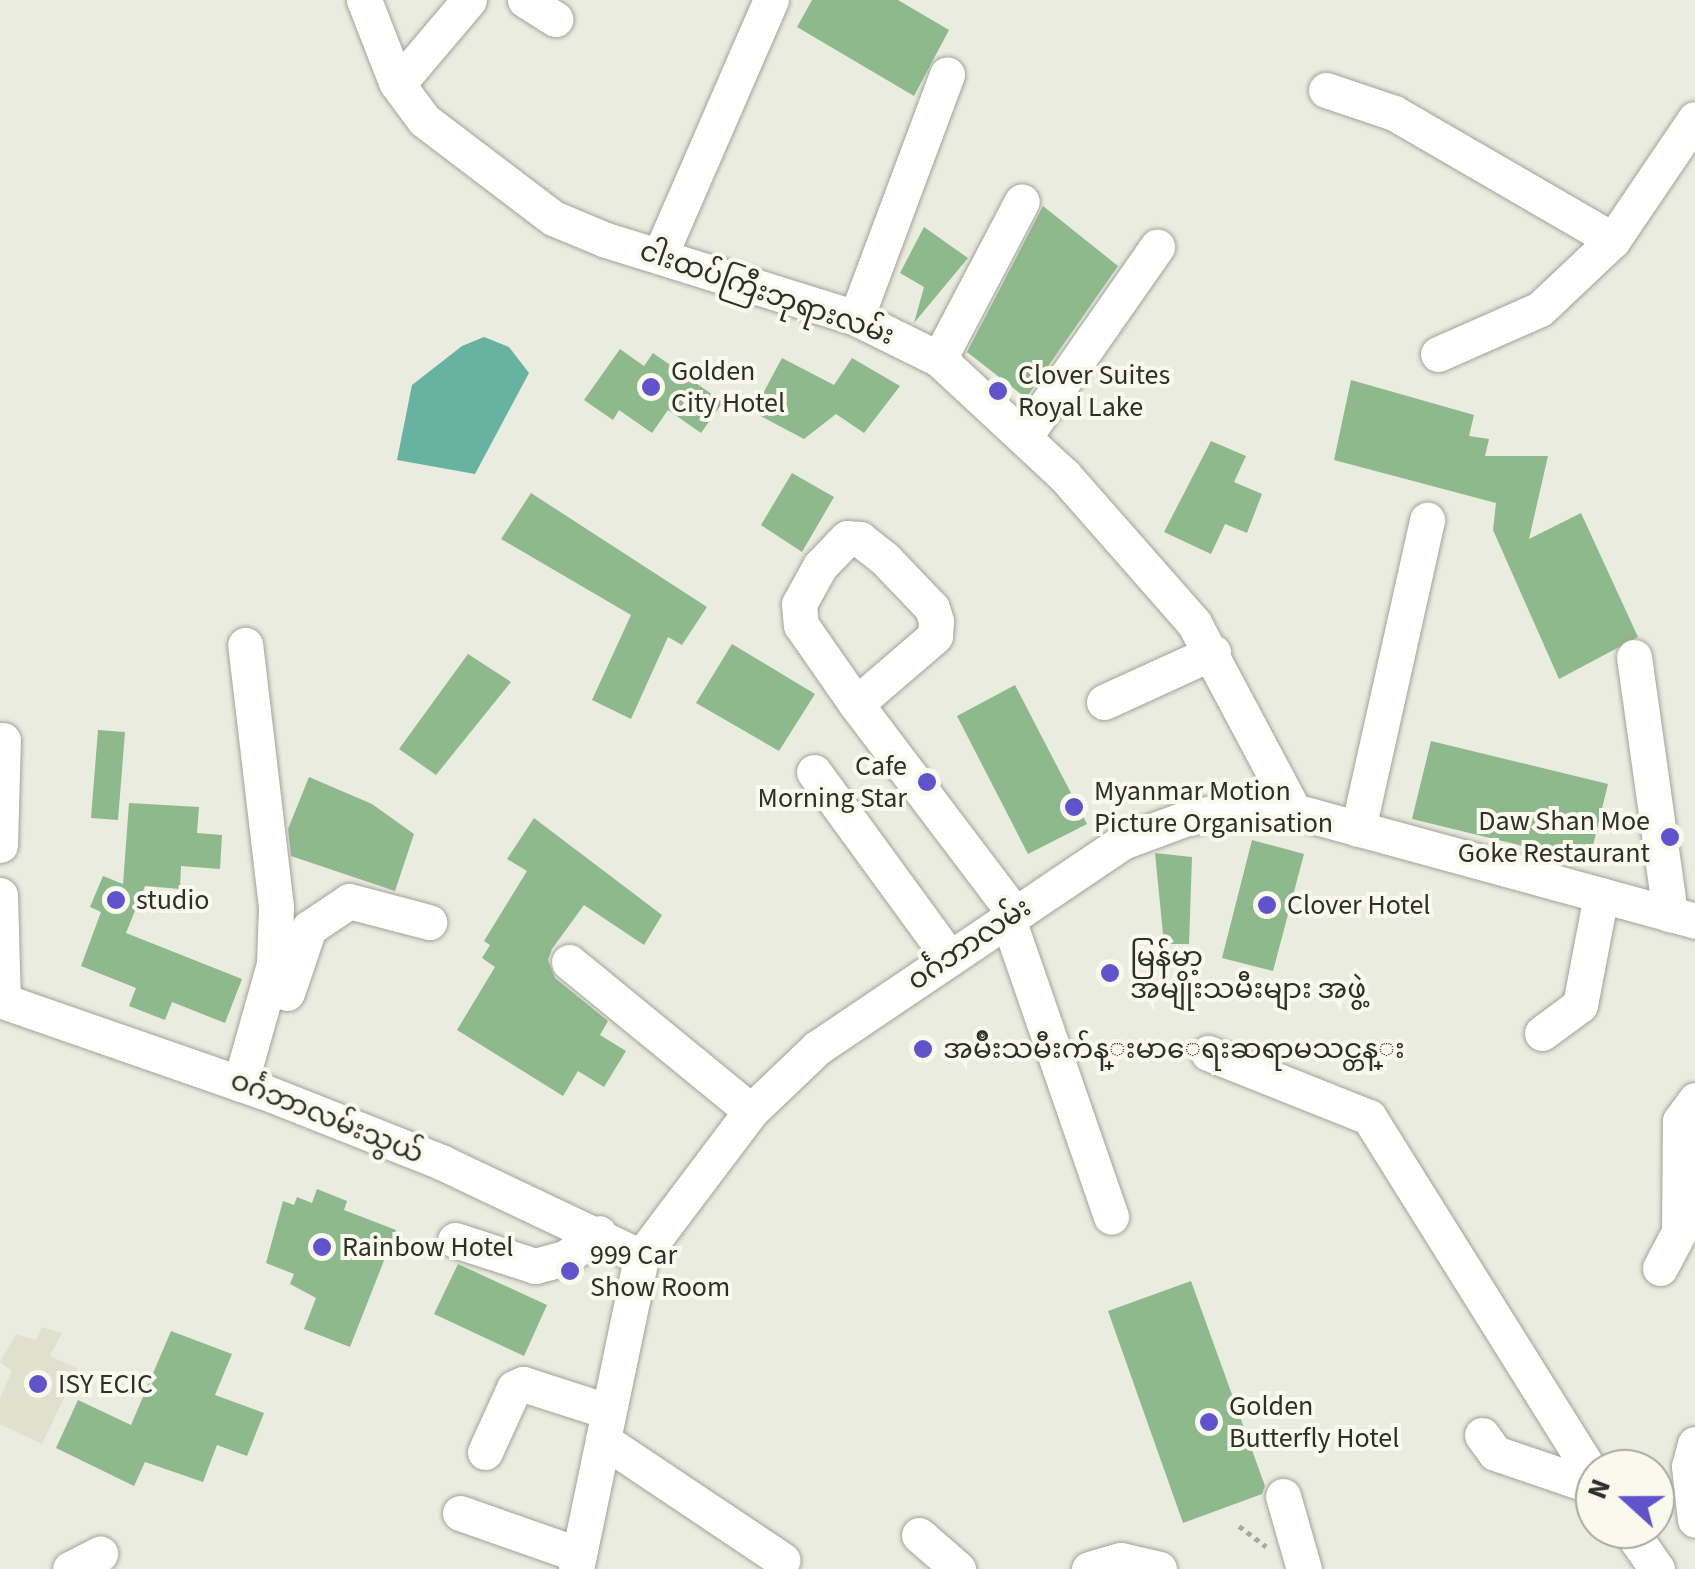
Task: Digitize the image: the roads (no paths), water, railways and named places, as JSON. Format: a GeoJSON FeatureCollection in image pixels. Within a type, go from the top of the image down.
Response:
{"type":"FeatureCollection","features":[{"type":"Feature","properties":{"kind":"street","name":"ငါးထပ်ကြီးဘုရားလမ်း"},"geometry":{"type":"LineString","coordinates":[[364,0],[398,84],[424,120],[501,184],[554,218],[856,318],[939,358],[1025,436],[1213,652],[1294,811]]}},
{"type":"Feature","properties":{"kind":"street"},"geometry":{"type":"LineString","coordinates":[[398,84],[469,0]]}},
{"type":"Feature","properties":{"kind":"street"},"geometry":{"type":"LineString","coordinates":[[525,0],[555,19]]}},
{"type":"Feature","properties":{"kind":"street"},"geometry":{"type":"LineString","coordinates":[[660,255],[771,0]]}},
{"type":"Feature","properties":{"kind":"street"},"geometry":{"type":"LineString","coordinates":[[856,318],[947,74]]}},
{"type":"Feature","properties":{"kind":"street"},"geometry":{"type":"LineString","coordinates":[[1326,90],[1394,113],[1614,240]]}},
{"type":"Feature","properties":{"kind":"street"},"geometry":{"type":"LineString","coordinates":[[1438,354],[1540,308],[1614,240],[1695,120]]}},
{"type":"Feature","properties":{"kind":"street"},"geometry":{"type":"LineString","coordinates":[[939,358],[1022,201]]}},
{"type":"Feature","properties":{"kind":"street"},"geometry":{"type":"LineString","coordinates":[[1025,436],[1157,247]]}},
{"type":"Feature","properties":{"kind":"street"},"geometry":{"type":"LineString","coordinates":[[1358,829],[1427,520]]}},
{"type":"Feature","properties":{"kind":"street"},"geometry":{"type":"LineString","coordinates":[[856,704],[934,636],[936,621],[932,608],[884,558],[860,539],[847,538],[820,566],[799,604],[801,625],[856,704],[1012,916],[1111,1216]]}},
{"type":"Feature","properties":{"kind":"street"},"geometry":{"type":"LineString","coordinates":[[245,646],[276,907],[274,964],[251,1088]]}},
{"type":"Feature","properties":{"kind":"street"},"geometry":{"type":"LineString","coordinates":[[1104,702],[1213,652]]}},
{"type":"Feature","properties":{"kind":"street"},"geometry":{"type":"LineString","coordinates":[[1634,656],[1683,918]]}},
{"type":"Feature","properties":{"kind":"street"},"geometry":{"type":"LineString","coordinates":[[0,844],[4,740]]}},
{"type":"Feature","properties":{"kind":"street"},"geometry":{"type":"LineString","coordinates":[[814,772],[949,957]]}},
{"type":"Feature","properties":{"kind":"street","name":"ဝင်္ဂဘာလမ်း"},"geometry":{"type":"LineString","coordinates":[[578,1562],[641,1256],[751,1110],[817,1048],[1122,842],[1187,818],[1240,808],[1294,811],[1683,918]]}},
{"type":"Feature","properties":{"kind":"street","name":"ဝင်္ဂဘာလမ်းသွယ်"},"geometry":{"type":"LineString","coordinates":[[0,895],[3,1001],[251,1088],[599,1233],[641,1256]]}},
{"type":"Feature","properties":{"kind":"street"},"geometry":{"type":"LineString","coordinates":[[1542,1033],[1580,1005],[1601,895]]}},
{"type":"Feature","properties":{"kind":"street"},"geometry":{"type":"LineString","coordinates":[[251,1088],[309,928],[349,902],[429,922]]}},
{"type":"Feature","properties":{"kind":"street"},"geometry":{"type":"LineString","coordinates":[[570,962],[751,1110]]}},
{"type":"Feature","properties":{"kind":"street"},"geometry":{"type":"LineString","coordinates":[[1208,1053],[1369,1117],[1577,1449]]}},
{"type":"Feature","properties":{"kind":"street"},"geometry":{"type":"LineString","coordinates":[[1660,1268],[1680,1232],[1680,1121],[1695,1100]]}},
{"type":"Feature","properties":{"kind":"street"},"geometry":{"type":"LineString","coordinates":[[455,1240],[535,1266],[565,1258],[599,1233]]}},
{"type":"Feature","properties":{"kind":"street"},"geometry":{"type":"LineString","coordinates":[[485,1452],[514,1388],[522,1384],[605,1426],[782,1560]]}},
{"type":"Feature","properties":{"kind":"street"},"geometry":{"type":"LineString","coordinates":[[1482,1435],[1495,1453],[1575,1480]]}},
{"type":"Feature","properties":{"kind":"street"},"geometry":{"type":"LineString","coordinates":[[1695,1444],[1689,1466],[1695,1520]]}},
{"type":"Feature","properties":{"kind":"street"},"geometry":{"type":"LineString","coordinates":[[1283,1496],[1304,1569]]}},
{"type":"Feature","properties":{"kind":"street"},"geometry":{"type":"LineString","coordinates":[[460,1513],[578,1562]]}},
{"type":"Feature","properties":{"kind":"street"},"geometry":{"type":"LineString","coordinates":[[919,1536],[958,1569]]}},
{"type":"Feature","properties":{"kind":"street"},"geometry":{"type":"LineString","coordinates":[[1089,1569],[1121,1560],[1159,1569]]}},
{"type":"Feature","properties":{"kind":"water"},"geometry":{"type":"Polygon","coordinates":[[[484,337],[509,347],[529,373],[475,474],[397,460],[412,385],[462,346],[484,337]]]}},
{"type":"Feature","properties":{"kind":"place","name":"Golden City Hotel"},"geometry":{"type":"Point","coordinates":[651,387]}},
{"type":"Feature","properties":{"kind":"place","name":"Clover Suites Royal Lake"},"geometry":{"type":"Point","coordinates":[998,391]}},
{"type":"Feature","properties":{"kind":"place","name":"Cafe Morning Star"},"geometry":{"type":"Point","coordinates":[927,782]}},
{"type":"Feature","properties":{"kind":"place","name":"Myanmar Motion Picture Organisation"},"geometry":{"type":"Point","coordinates":[1074,807]}},
{"type":"Feature","properties":{"kind":"place","name":"Daw Shan Moe Goke Restaurant"},"geometry":{"type":"Point","coordinates":[1670,837]}},
{"type":"Feature","properties":{"kind":"place","name":"studio"},"geometry":{"type":"Point","coordinates":[116,900]}},
{"type":"Feature","properties":{"kind":"place","name":"Clover Hotel"},"geometry":{"type":"Point","coordinates":[1267,905]}},
{"type":"Feature","properties":{"kind":"place","name":"မြန်မာ့ အမျိုးသမီးများ အဖွဲ့"},"geometry":{"type":"Point","coordinates":[1110,973]}},
{"type":"Feature","properties":{"kind":"place","name":"အမ်ိဳးသမီးက်န္းမာေရးဆရာမသင္တန္း"},"geometry":{"type":"Point","coordinates":[923,1049]}},
{"type":"Feature","properties":{"kind":"place","name":"Rainbow Hotel"},"geometry":{"type":"Point","coordinates":[322,1247]}},
{"type":"Feature","properties":{"kind":"place","name":"999 Car Show Room"},"geometry":{"type":"Point","coordinates":[570,1271]}},
{"type":"Feature","properties":{"kind":"place","name":"ISY ECIC"},"geometry":{"type":"Point","coordinates":[38,1384]}},
{"type":"Feature","properties":{"kind":"place","name":"Golden Butterfly Hotel"},"geometry":{"type":"Point","coordinates":[1209,1422]}}]}
